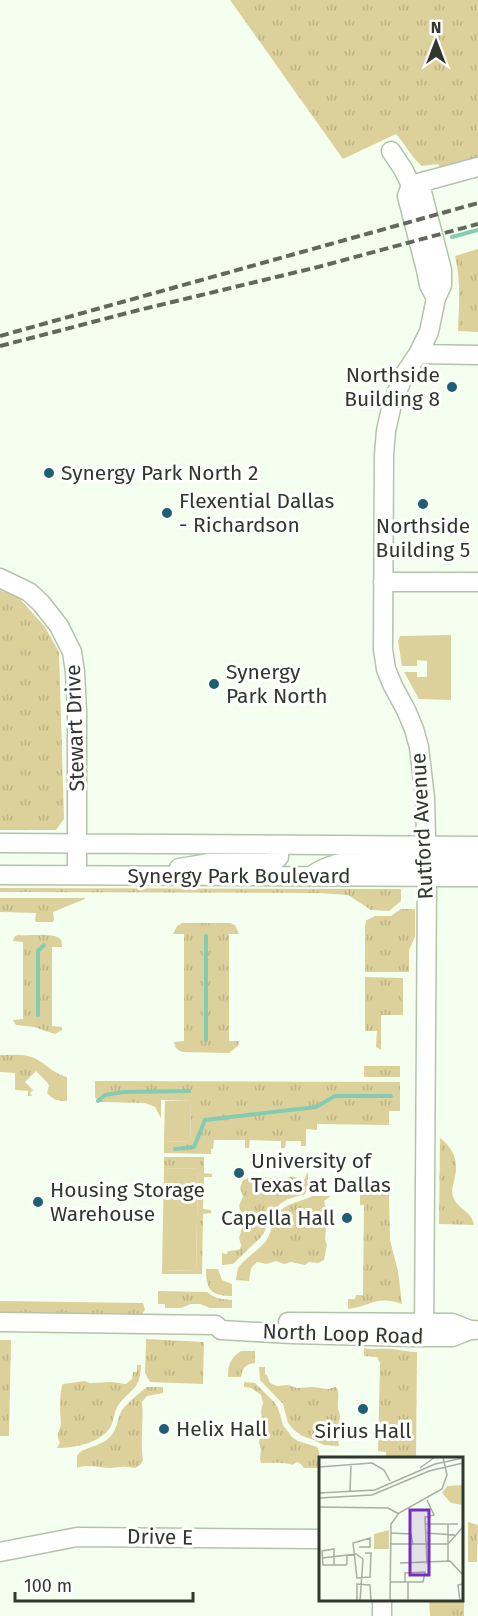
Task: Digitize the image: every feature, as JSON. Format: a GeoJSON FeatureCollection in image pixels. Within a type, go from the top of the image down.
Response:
{"type":"FeatureCollection","features":[{"type":"Feature","properties":{"kind":"street","name":"Rutford Avenue"},"geometry":{"type":"LineString","coordinates":[[390,151],[411,185],[407,196],[429,285],[436,298],[429,332],[404,375],[392,404],[384,455],[383,649],[386,669],[414,729],[419,747],[425,798],[427,877],[424,1330]]}},
{"type":"Feature","properties":{"kind":"street"},"geometry":{"type":"LineString","coordinates":[[411,185],[478,167]]}},
{"type":"Feature","properties":{"kind":"street"},"geometry":{"type":"LineString","coordinates":[[418,354],[478,355]]}},
{"type":"Feature","properties":{"kind":"street","name":"Stewart Drive"},"geometry":{"type":"LineString","coordinates":[[0,578],[29,592],[41,603],[59,626],[72,652],[77,711],[77,875]]}},
{"type":"Feature","properties":{"kind":"street"},"geometry":{"type":"LineString","coordinates":[[384,582],[478,582]]}},
{"type":"Feature","properties":{"kind":"street","name":"Synergy Park Boulevard"},"geometry":{"type":"LineString","coordinates":[[0,843],[478,846]]}},
{"type":"Feature","properties":{"kind":"street"},"geometry":{"type":"LineString","coordinates":[[168,876],[180,867],[210,863],[275,861],[279,857],[279,845]]}},
{"type":"Feature","properties":{"kind":"street"},"geometry":{"type":"LineString","coordinates":[[310,877],[325,867],[343,862],[404,861],[417,858],[427,846]]}},
{"type":"Feature","properties":{"kind":"street"},"geometry":{"type":"LineString","coordinates":[[427,877],[437,864],[478,862]]}},
{"type":"Feature","properties":{"kind":"street","name":"Synergy Park Boulevard"},"geometry":{"type":"LineString","coordinates":[[0,875],[478,877]]}},
{"type":"Feature","properties":{"kind":"street","name":"North Loop Road"},"geometry":{"type":"LineString","coordinates":[[0,1322],[216,1325],[221,1330],[292,1334],[424,1330],[452,1336],[474,1330]]}},
{"type":"Feature","properties":{"kind":"street","name":"Drive E"},"geometry":{"type":"LineString","coordinates":[[0,1552],[77,1537],[319,1539]]}},
{"type":"Feature","properties":{"kind":"green space"},"geometry":{"type":"Polygon","coordinates":[[[230,0],[478,0],[478,157],[440,167],[438,164],[422,166],[396,134],[343,159],[230,0]]]}},
{"type":"Feature","properties":{"kind":"green space"},"geometry":{"type":"Polygon","coordinates":[[[478,249],[478,332],[458,331],[459,284],[455,256],[478,249]]]}},
{"type":"Feature","properties":{"kind":"green space"},"geometry":{"type":"Polygon","coordinates":[[[0,590],[19,598],[45,627],[59,652],[64,819],[56,830],[0,830],[0,590]]]}},
{"type":"Feature","properties":{"kind":"green space"},"geometry":{"type":"Polygon","coordinates":[[[451,635],[451,700],[419,699],[404,672],[417,672],[417,677],[427,677],[427,661],[417,660],[417,666],[402,666],[398,641],[400,636],[451,635]]]}},
{"type":"Feature","properties":{"kind":"green space"},"geometry":{"type":"Polygon","coordinates":[[[0,888],[401,889],[401,901],[389,911],[371,910],[348,895],[319,893],[0,892],[0,888]]]}},
{"type":"Feature","properties":{"kind":"green space"},"geometry":{"type":"Polygon","coordinates":[[[0,898],[85,899],[53,912],[53,922],[37,922],[35,921],[36,913],[0,912],[0,898]]]}},
{"type":"Feature","properties":{"kind":"green space"},"geometry":{"type":"Polygon","coordinates":[[[401,909],[415,909],[415,937],[409,950],[409,972],[365,972],[365,925],[367,920],[375,916],[391,916],[401,909]]]}},
{"type":"Feature","properties":{"kind":"green space"},"geometry":{"type":"Polygon","coordinates":[[[182,923],[230,923],[235,925],[239,934],[229,934],[229,1041],[239,1041],[238,1046],[229,1053],[183,1052],[175,1046],[174,1042],[184,1041],[184,934],[173,934],[177,926],[182,923]]]}},
{"type":"Feature","properties":{"kind":"green space"},"geometry":{"type":"Polygon","coordinates":[[[18,935],[56,936],[61,941],[62,947],[52,947],[52,1026],[62,1027],[62,1030],[55,1034],[34,1027],[16,1025],[13,1020],[23,1019],[23,942],[13,941],[18,935]]]}},
{"type":"Feature","properties":{"kind":"green space"},"geometry":{"type":"Polygon","coordinates":[[[365,977],[403,978],[403,1015],[381,1015],[381,1050],[376,1047],[377,1031],[365,1031],[365,977]]]}},
{"type":"Feature","properties":{"kind":"green space"},"geometry":{"type":"Polygon","coordinates":[[[0,1055],[29,1056],[67,1077],[67,1101],[55,1100],[49,1095],[47,1082],[36,1071],[25,1082],[33,1090],[30,1093],[32,1096],[28,1096],[28,1091],[15,1090],[15,1073],[0,1072],[0,1055]]]}},
{"type":"Feature","properties":{"kind":"green space"},"geometry":{"type":"Polygon","coordinates":[[[364,1066],[400,1066],[400,1077],[364,1077],[364,1066]]]}},
{"type":"Feature","properties":{"kind":"green space"},"geometry":{"type":"Polygon","coordinates":[[[95,1081],[400,1082],[400,1111],[389,1111],[389,1125],[317,1124],[317,1130],[306,1129],[306,1146],[301,1146],[301,1141],[286,1141],[285,1148],[281,1148],[281,1141],[250,1140],[249,1148],[245,1148],[245,1140],[214,1140],[211,1154],[164,1153],[164,1141],[190,1142],[191,1101],[161,1100],[161,1118],[155,1107],[145,1103],[101,1102],[95,1098],[95,1081]]]}},
{"type":"Feature","properties":{"kind":"green space"},"geometry":{"type":"Polygon","coordinates":[[[165,1101],[191,1101],[190,1142],[164,1141],[165,1101]]]}},
{"type":"Feature","properties":{"kind":"green space"},"geometry":{"type":"Polygon","coordinates":[[[440,1138],[448,1145],[455,1159],[456,1170],[452,1190],[454,1199],[468,1213],[474,1225],[439,1224],[440,1138]]]}},
{"type":"Feature","properties":{"kind":"green space"},"geometry":{"type":"Polygon","coordinates":[[[164,1157],[204,1157],[204,1173],[212,1174],[212,1177],[204,1177],[203,1209],[211,1210],[211,1213],[203,1214],[202,1274],[162,1274],[162,1270],[196,1271],[198,1169],[164,1168],[164,1157]]]}},
{"type":"Feature","properties":{"kind":"green space"},"geometry":{"type":"Polygon","coordinates":[[[164,1168],[198,1169],[196,1271],[162,1270],[164,1168]]]}},
{"type":"Feature","properties":{"kind":"green space"},"geometry":{"type":"Polygon","coordinates":[[[307,1173],[308,1187],[305,1194],[280,1204],[270,1215],[260,1238],[233,1264],[222,1265],[222,1253],[227,1254],[228,1251],[240,1249],[241,1245],[239,1238],[242,1228],[239,1221],[241,1214],[239,1206],[243,1196],[240,1188],[243,1180],[257,1177],[283,1179],[293,1177],[304,1180],[307,1173]]]}},
{"type":"Feature","properties":{"kind":"green space"},"geometry":{"type":"Polygon","coordinates":[[[360,1189],[371,1189],[372,1194],[389,1194],[390,1240],[398,1271],[402,1304],[380,1301],[348,1309],[348,1299],[355,1299],[356,1295],[363,1295],[364,1205],[360,1205],[360,1189]]]}},
{"type":"Feature","properties":{"kind":"green space"},"geometry":{"type":"Polygon","coordinates":[[[312,1196],[331,1196],[324,1201],[327,1212],[324,1219],[327,1245],[324,1260],[318,1263],[309,1262],[305,1265],[291,1262],[284,1264],[276,1261],[266,1264],[257,1262],[251,1268],[249,1281],[236,1280],[238,1268],[266,1241],[280,1211],[288,1205],[312,1196]]]}},
{"type":"Feature","properties":{"kind":"green space"},"geometry":{"type":"Polygon","coordinates":[[[206,1269],[218,1269],[222,1280],[232,1284],[232,1296],[219,1295],[211,1290],[207,1282],[206,1269]]]}},
{"type":"Feature","properties":{"kind":"green space"},"geometry":{"type":"Polygon","coordinates":[[[158,1291],[207,1292],[222,1299],[232,1300],[232,1308],[210,1308],[200,1304],[191,1304],[181,1308],[165,1308],[165,1304],[158,1304],[158,1291]]]}},
{"type":"Feature","properties":{"kind":"green space"},"geometry":{"type":"Polygon","coordinates":[[[0,1301],[143,1303],[145,1310],[137,1316],[0,1314],[0,1301]]]}},
{"type":"Feature","properties":{"kind":"green space"},"geometry":{"type":"Polygon","coordinates":[[[146,1339],[204,1342],[203,1384],[150,1382],[145,1373],[146,1339]]]}},
{"type":"Feature","properties":{"kind":"green space"},"geometry":{"type":"Polygon","coordinates":[[[0,1340],[11,1340],[9,1436],[0,1436],[0,1340]]]}},
{"type":"Feature","properties":{"kind":"green space"},"geometry":{"type":"Polygon","coordinates":[[[364,1348],[417,1352],[416,1457],[386,1457],[386,1452],[378,1451],[380,1363],[377,1357],[364,1356],[364,1348]]]}},
{"type":"Feature","properties":{"kind":"green space"},"geometry":{"type":"Polygon","coordinates":[[[241,1351],[255,1351],[255,1363],[245,1367],[241,1377],[228,1377],[230,1362],[241,1351]]]}},
{"type":"Feature","properties":{"kind":"green space"},"geometry":{"type":"Polygon","coordinates":[[[137,1365],[141,1365],[137,1384],[119,1404],[107,1432],[87,1443],[57,1448],[60,1442],[58,1435],[61,1425],[60,1397],[63,1384],[85,1381],[126,1384],[132,1379],[133,1372],[137,1372],[137,1365]]]}},
{"type":"Feature","properties":{"kind":"green space"},"geometry":{"type":"Polygon","coordinates":[[[259,1367],[265,1367],[265,1374],[270,1383],[277,1386],[337,1388],[340,1416],[339,1446],[324,1445],[294,1430],[288,1423],[283,1404],[260,1380],[259,1367]]]}},
{"type":"Feature","properties":{"kind":"green space"},"geometry":{"type":"Polygon","coordinates":[[[244,1382],[255,1383],[274,1402],[283,1425],[292,1437],[317,1447],[319,1468],[304,1468],[297,1462],[292,1465],[261,1463],[259,1442],[262,1433],[259,1424],[262,1420],[263,1403],[261,1395],[251,1388],[244,1387],[244,1382]]]}},
{"type":"Feature","properties":{"kind":"green space"},"geometry":{"type":"Polygon","coordinates":[[[147,1387],[163,1387],[163,1393],[147,1396],[142,1402],[143,1460],[141,1464],[134,1468],[88,1466],[77,1468],[77,1456],[80,1452],[110,1437],[122,1410],[147,1387]]]}},
{"type":"Feature","properties":{"kind":"green space"},"geometry":{"type":"Polygon","coordinates":[[[468,1522],[478,1525],[477,1562],[468,1562],[468,1522]]]}},
{"type":"Feature","properties":{"kind":"green space"},"geometry":{"type":"Polygon","coordinates":[[[463,1599],[464,1616],[430,1616],[429,1601],[463,1601],[463,1599]]]}},
{"type":"Feature","properties":{"kind":"waterway"},"geometry":{"type":"LineString","coordinates":[[452,237],[478,230]]}},
{"type":"Feature","properties":{"kind":"waterway"},"geometry":{"type":"LineString","coordinates":[[206,936],[206,1040]]}},
{"type":"Feature","properties":{"kind":"waterway"},"geometry":{"type":"LineString","coordinates":[[38,1015],[38,951],[44,945]]}},
{"type":"Feature","properties":{"kind":"waterway"},"geometry":{"type":"LineString","coordinates":[[98,1101],[105,1095],[123,1092],[189,1091]]}},
{"type":"Feature","properties":{"kind":"waterway"},"geometry":{"type":"LineString","coordinates":[[175,1149],[194,1147],[205,1120],[316,1107],[335,1096],[391,1096]]}},
{"type":"Feature","properties":{"kind":"railway"},"geometry":{"type":"LineString","coordinates":[[0,336],[478,203]]}},
{"type":"Feature","properties":{"kind":"railway"},"geometry":{"type":"LineString","coordinates":[[0,346],[318,267],[478,224]]}},
{"type":"Feature","properties":{"kind":"place","name":"Northside Building 8"},"geometry":{"type":"Point","coordinates":[452,387]}},
{"type":"Feature","properties":{"kind":"place","name":"Synergy Park North 2"},"geometry":{"type":"Point","coordinates":[49,473]}},
{"type":"Feature","properties":{"kind":"place","name":"Northside Building 5"},"geometry":{"type":"Point","coordinates":[423,504]}},
{"type":"Feature","properties":{"kind":"place","name":"Flexential Dallas - Richardson"},"geometry":{"type":"Point","coordinates":[167,513]}},
{"type":"Feature","properties":{"kind":"place","name":"Synergy Park North"},"geometry":{"type":"Point","coordinates":[214,684]}},
{"type":"Feature","properties":{"kind":"place","name":"University of Texas at Dallas"},"geometry":{"type":"Point","coordinates":[239,1173]}},
{"type":"Feature","properties":{"kind":"place","name":"Housing Storage Warehouse"},"geometry":{"type":"Point","coordinates":[38,1202]}},
{"type":"Feature","properties":{"kind":"place","name":"Capella Hall"},"geometry":{"type":"Point","coordinates":[347,1218]}},
{"type":"Feature","properties":{"kind":"place","name":"Sirius Hall"},"geometry":{"type":"Point","coordinates":[363,1409]}},
{"type":"Feature","properties":{"kind":"place","name":"Helix Hall"},"geometry":{"type":"Point","coordinates":[164,1429]}}]}
